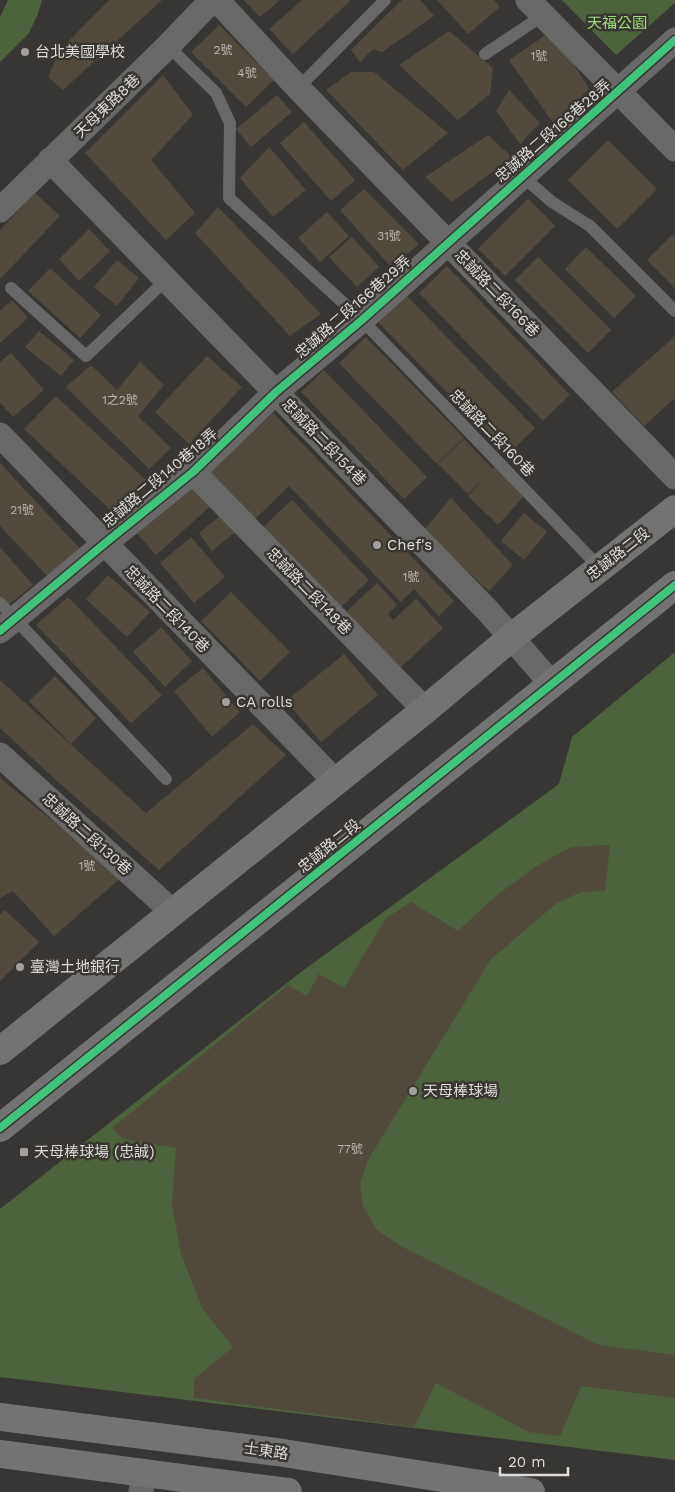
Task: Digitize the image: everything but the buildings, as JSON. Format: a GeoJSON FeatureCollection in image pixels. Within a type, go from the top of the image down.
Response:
{"type":"FeatureCollection","features":[{"type":"Feature","properties":{"kind":"street","name":"天母東路8巷"},"geometry":{"type":"LineString","coordinates":[[0,210],[168,46],[212,0]]}},
{"type":"Feature","properties":{"kind":"street","name":"忠誠路二段166巷"},"geometry":{"type":"LineString","coordinates":[[217,0],[298,88],[675,477]]}},
{"type":"Feature","properties":{"kind":"street"},"geometry":{"type":"LineString","coordinates":[[535,8],[675,149]]}},
{"type":"Feature","properties":{"kind":"street","name":"忠誠路二段166巷28弄"},"geometry":{"type":"LineString","coordinates":[[448,243],[675,40]]}},
{"type":"Feature","properties":{"kind":"street","name":"忠誠路二段154巷"},"geometry":{"type":"LineString","coordinates":[[50,160],[512,637],[552,684]]}},
{"type":"Feature","properties":{"kind":"street","name":"忠誠路二段166巷29弄"},"geometry":{"type":"LineString","coordinates":[[276,392],[362,320],[448,243]]}},
{"type":"Feature","properties":{"kind":"street","name":"忠誠路二段140巷18弄"},"geometry":{"type":"LineString","coordinates":[[5,617],[104,544],[193,472],[276,392]]}},
{"type":"Feature","properties":{"kind":"street","name":"忠誠路二段140巷"},"geometry":{"type":"LineString","coordinates":[[0,434],[104,544],[336,782]]}},
{"type":"Feature","properties":{"kind":"street","name":"忠誠路二段148巷"},"geometry":{"type":"LineString","coordinates":[[193,472],[425,710]]}},
{"type":"Feature","properties":{"kind":"street","name":"忠誠路二段"},"geometry":{"type":"LineString","coordinates":[[0,1051],[336,782],[512,637],[675,508]]}},
{"type":"Feature","properties":{"kind":"street","name":"忠誠路二段"},"geometry":{"type":"LineString","coordinates":[[0,1128],[675,585]]}},
{"type":"Feature","properties":{"kind":"street","name":"忠誠路二段130巷"},"geometry":{"type":"LineString","coordinates":[[0,755],[173,912]]}},
{"type":"Feature","properties":{"kind":"street","name":"士東路"},"geometry":{"type":"LineString","coordinates":[[0,1416],[277,1452],[520,1491]]}},
{"type":"Feature","properties":{"kind":"street"},"geometry":{"type":"LineString","coordinates":[[0,1454],[142,1483],[288,1492]]}},
{"type":"Feature","properties":{"kind":"lane"},"geometry":{"type":"LineString","coordinates":[[298,88],[385,0]]}},
{"type":"Feature","properties":{"kind":"lane"},"geometry":{"type":"LineString","coordinates":[[485,54],[535,8]]}},
{"type":"Feature","properties":{"kind":"lane","name":"忠誠路二段160巷"},"geometry":{"type":"LineString","coordinates":[[168,46],[216,93],[230,123],[229,198],[362,320],[600,568]]}},
{"type":"Feature","properties":{"kind":"lane"},"geometry":{"type":"LineString","coordinates":[[522,176],[552,202],[590,226],[675,311]]}},
{"type":"Feature","properties":{"kind":"lane"},"geometry":{"type":"LineString","coordinates":[[11,288],[86,356],[166,280]]}},
{"type":"Feature","properties":{"kind":"lane"},"geometry":{"type":"LineString","coordinates":[[5,617],[166,779]]}},
{"type":"Feature","properties":{"kind":"green space"},"geometry":{"type":"Polygon","coordinates":[[[8,0],[42,0],[29,33],[0,62],[0,17],[8,0]]]}},
{"type":"Feature","properties":{"kind":"green space","name":"天福公園"},"geometry":{"type":"Polygon","coordinates":[[[562,0],[675,0],[675,3],[616,55],[562,0]]]}},
{"type":"Feature","properties":{"kind":"green space","name":"天母棒球場"},"geometry":{"type":"Polygon","coordinates":[[[675,652],[675,1460],[0,1377],[0,1209],[301,972],[559,784],[572,737],[675,652]]]}},
{"type":"Feature","properties":{"kind":"cycle path"},"geometry":{"type":"LineString","coordinates":[[0,631],[193,472],[276,392],[362,320],[675,40]]}},
{"type":"Feature","properties":{"kind":"cycle path"},"geometry":{"type":"LineString","coordinates":[[0,1128],[675,585]]}},
{"type":"Feature","properties":{"kind":"place","name":"台北美國學校"},"geometry":{"type":"Point","coordinates":[25,52]}},
{"type":"Feature","properties":{"kind":"place","name":"Chef's"},"geometry":{"type":"Point","coordinates":[377,545]}},
{"type":"Feature","properties":{"kind":"place","name":"CA rolls"},"geometry":{"type":"Point","coordinates":[226,702]}},
{"type":"Feature","properties":{"kind":"place","name":"臺灣土地銀行"},"geometry":{"type":"Point","coordinates":[20,967]}},
{"type":"Feature","properties":{"kind":"place","name":"天母棒球場"},"geometry":{"type":"Point","coordinates":[413,1091]}},
{"type":"Feature","properties":{"kind":"place","name":"天母棒球場 (忠誠)"},"geometry":{"type":"Point","coordinates":[24,1152]}}]}
